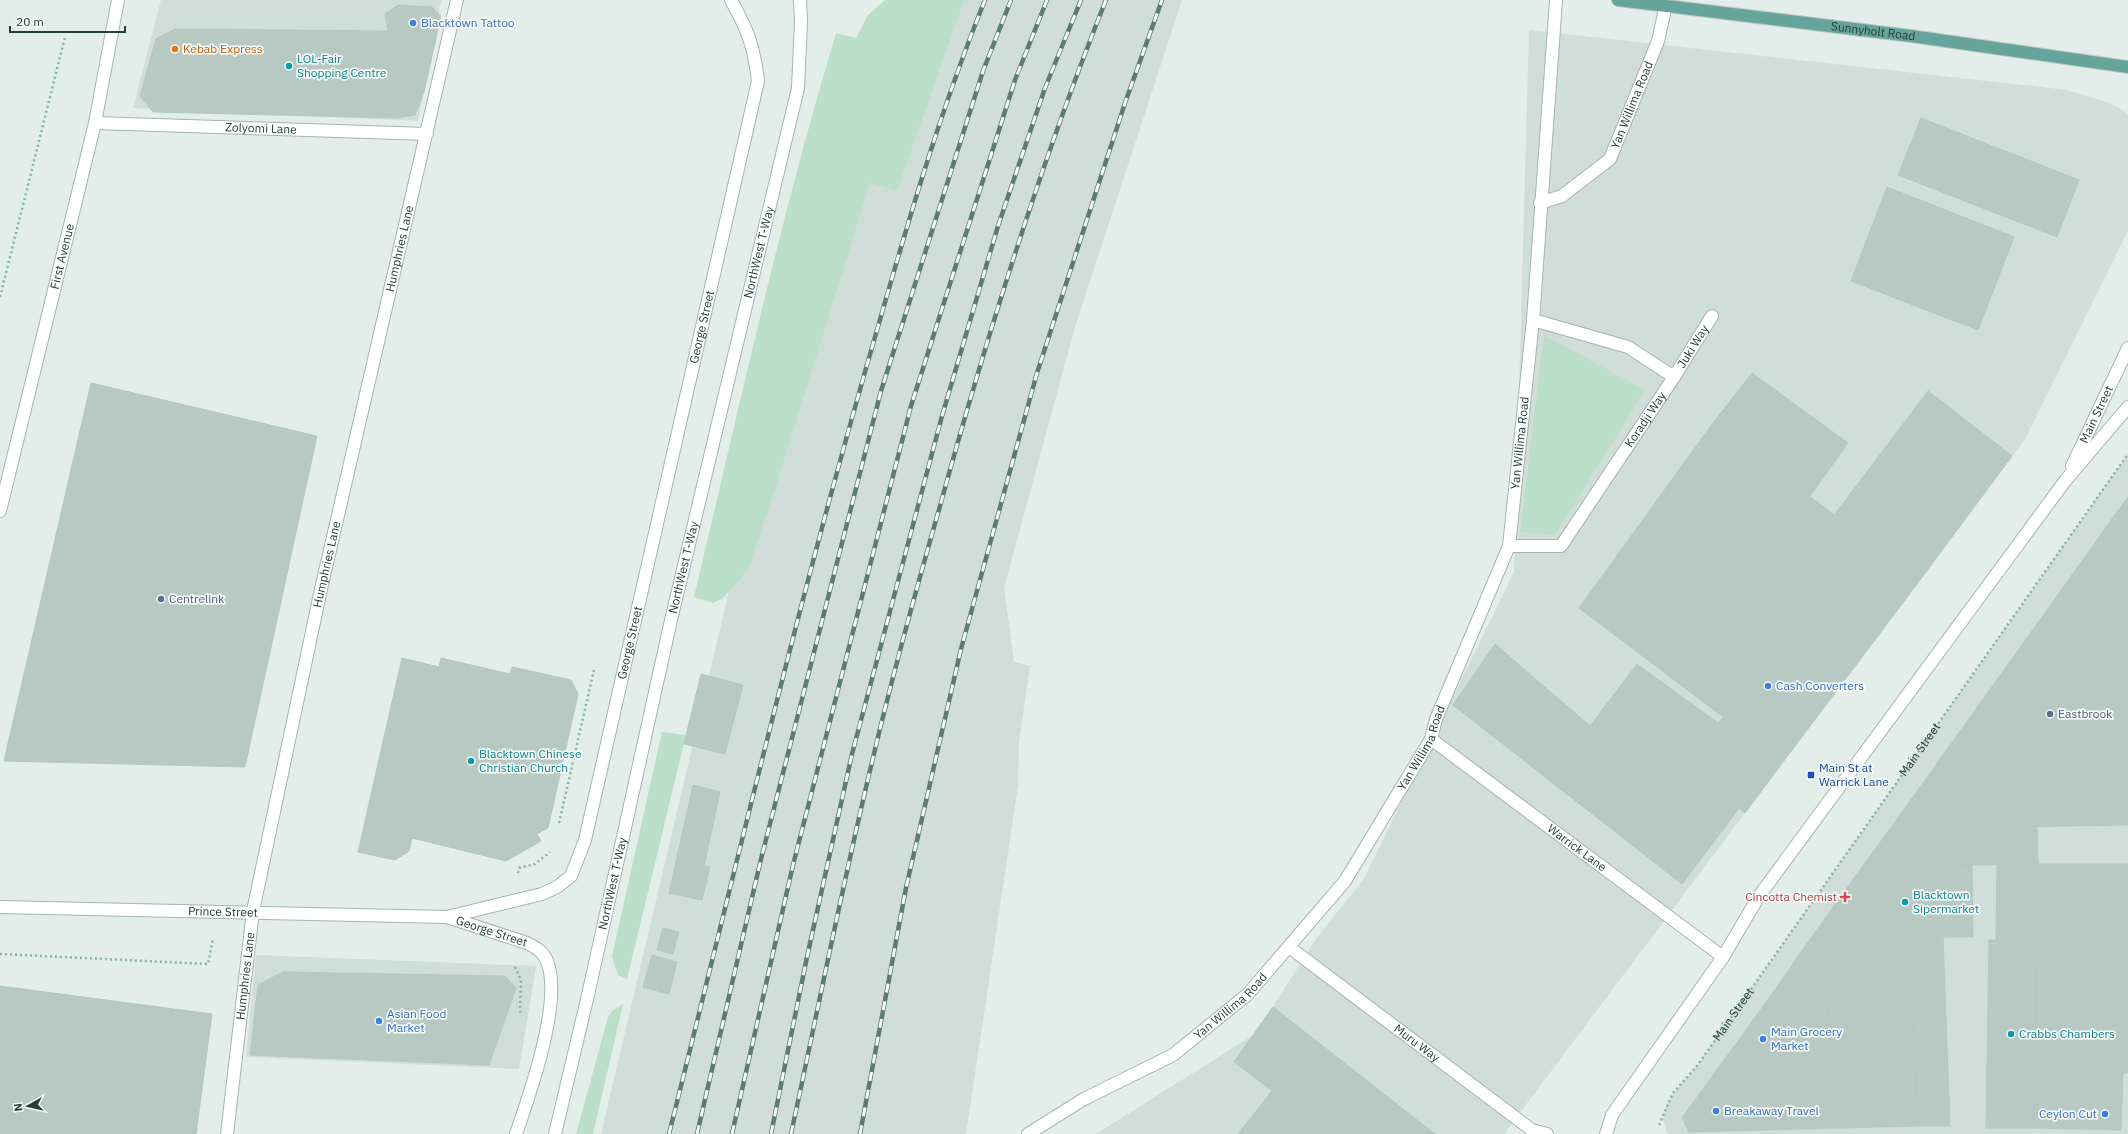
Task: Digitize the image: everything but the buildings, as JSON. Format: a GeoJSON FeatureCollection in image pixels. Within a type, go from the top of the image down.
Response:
{"type":"FeatureCollection","features":[{"type":"Feature","properties":{"kind":"main road","name":"Sunnyholt Road"},"geometry":{"type":"LineString","coordinates":[[1618,0],[1664,3],[2128,67]]}},
{"type":"Feature","properties":{"kind":"street","name":"First Avenue"},"geometry":{"type":"LineString","coordinates":[[0,511],[95,123],[118,0]]}},
{"type":"Feature","properties":{"kind":"street","name":"Humphries Lane"},"geometry":{"type":"LineString","coordinates":[[227,1134],[253,911],[321,589],[457,0]]}},
{"type":"Feature","properties":{"kind":"street","name":"George Street"},"geometry":{"type":"LineString","coordinates":[[447,917],[542,894],[557,887],[571,876],[583,846],[758,81],[754,51],[746,26],[731,0]]}},
{"type":"Feature","properties":{"kind":"street","name":"NorthWest T-Way"},"geometry":{"type":"LineString","coordinates":[[555,1134],[586,1003],[671,620],[798,88],[801,22],[800,0]]}},
{"type":"Feature","properties":{"kind":"street","name":"Yan Willima Road"},"geometry":{"type":"LineString","coordinates":[[1028,1134],[1084,1099],[1173,1055],[1248,994],[1345,881],[1431,739],[1436,719],[1509,546],[1533,320],[1540,203],[1556,0]]}},
{"type":"Feature","properties":{"kind":"street","name":"Yan Willima Road"},"geometry":{"type":"LineString","coordinates":[[1540,203],[1562,196],[1610,159],[1658,41],[1664,3]]}},
{"type":"Feature","properties":{"kind":"street","name":"Zolyomi Lane"},"geometry":{"type":"LineString","coordinates":[[95,123],[427,134]]}},
{"type":"Feature","properties":{"kind":"street","name":"Juki Way"},"geometry":{"type":"LineString","coordinates":[[1674,377],[1712,316]]}},
{"type":"Feature","properties":{"kind":"street"},"geometry":{"type":"LineString","coordinates":[[1533,320],[1628,347],[1674,377]]}},
{"type":"Feature","properties":{"kind":"street","name":"Main Street"},"geometry":{"type":"LineString","coordinates":[[2065,481],[2128,348]]}},
{"type":"Feature","properties":{"kind":"street","name":"Koradji Way"},"geometry":{"type":"LineString","coordinates":[[1509,546],[1561,546],[1674,377]]}},
{"type":"Feature","properties":{"kind":"street","name":"Main Street"},"geometry":{"type":"LineString","coordinates":[[1606,1134],[1612,1115],[1723,956],[1759,896],[2065,481],[2128,407]]}},
{"type":"Feature","properties":{"kind":"street","name":"Warrick Lane"},"geometry":{"type":"LineString","coordinates":[[1431,739],[1723,956]]}},
{"type":"Feature","properties":{"kind":"street","name":"Prince Street"},"geometry":{"type":"LineString","coordinates":[[0,907],[218,910],[447,917]]}},
{"type":"Feature","properties":{"kind":"street","name":"George Street"},"geometry":{"type":"LineString","coordinates":[[447,917],[527,942],[538,949],[546,960],[551,977],[546,1028],[536,1071],[516,1134]]}},
{"type":"Feature","properties":{"kind":"street","name":"Muru Way"},"geometry":{"type":"LineString","coordinates":[[1289,947],[1532,1130],[1547,1134]]}},
{"type":"Feature","properties":{"kind":"path"},"geometry":{"type":"LineString","coordinates":[[0,297],[65,37]]}},
{"type":"Feature","properties":{"kind":"path","name":"Main Street"},"geometry":{"type":"LineString","coordinates":[[1659,1125],[1673,1093],[1706,1053],[2128,454]]}},
{"type":"Feature","properties":{"kind":"path"},"geometry":{"type":"LineString","coordinates":[[559,828],[595,666]]}},
{"type":"Feature","properties":{"kind":"path"},"geometry":{"type":"LineString","coordinates":[[518,875],[519,868],[535,864],[548,854],[552,848]]}},
{"type":"Feature","properties":{"kind":"path"},"geometry":{"type":"LineString","coordinates":[[0,954],[208,964],[218,910]]}},
{"type":"Feature","properties":{"kind":"path"},"geometry":{"type":"LineString","coordinates":[[513,963],[521,980],[520,1021]]}},
{"type":"Feature","properties":{"kind":"shaded area","name":"LOL-Fair Shopping Centre"},"geometry":{"type":"Polygon","coordinates":[[[161,0],[441,0],[418,121],[133,108],[161,0]]]}},
{"type":"Feature","properties":{"kind":"shaded area"},"geometry":{"type":"Polygon","coordinates":[[[916,0],[1182,0],[1075,327],[1004,588],[1014,662],[1030,666],[1019,742],[1018,786],[966,1134],[601,1134],[849,82],[916,0]]]}},
{"type":"Feature","properties":{"kind":"shaded area"},"geometry":{"type":"Polygon","coordinates":[[[1529,30],[2067,90],[2110,103],[2123,110],[2128,115],[2128,231],[2024,441],[1504,1134],[1096,1134],[1255,1034],[1318,936],[1364,879],[1514,572],[1529,30]]]}},
{"type":"Feature","properties":{"kind":"shaded area"},"geometry":{"type":"Polygon","coordinates":[[[2128,454],[2128,1134],[1668,1134],[1663,1121],[1664,1111],[1673,1093],[1697,1066],[2128,454]]]}},
{"type":"Feature","properties":{"kind":"shaded area","name":"Asian Food Market"},"geometry":{"type":"Polygon","coordinates":[[[256,955],[536,966],[519,1069],[246,1057],[256,955]]]}},
{"type":"Feature","properties":{"kind":"green space"},"geometry":{"type":"Polygon","coordinates":[[[885,0],[964,0],[897,191],[870,183],[778,480],[748,570],[722,599],[713,603],[694,597],[778,243],[816,103],[836,33],[856,38],[868,15],[885,0]]]}},
{"type":"Feature","properties":{"kind":"green space"},"geometry":{"type":"Polygon","coordinates":[[[1544,335],[1645,390],[1555,535],[1520,532],[1544,335]]]}},
{"type":"Feature","properties":{"kind":"green space"},"geometry":{"type":"Polygon","coordinates":[[[662,732],[686,735],[627,979],[618,975],[612,957],[662,732]]]}},
{"type":"Feature","properties":{"kind":"green space"},"geometry":{"type":"Polygon","coordinates":[[[623,1004],[593,1134],[576,1134],[608,1017],[612,1011],[623,1004]]]}},
{"type":"Feature","properties":{"kind":"railway"},"geometry":{"type":"LineString","coordinates":[[669,1134],[764,752],[813,562],[865,372],[920,184],[951,91],[985,0]]}},
{"type":"Feature","properties":{"kind":"railway"},"geometry":{"type":"LineString","coordinates":[[697,1134],[761,859],[881,391],[983,71],[1011,0]]}},
{"type":"Feature","properties":{"kind":"railway"},"geometry":{"type":"LineString","coordinates":[[732,1134],[793,865],[911,406],[1015,80],[1047,0]]}},
{"type":"Feature","properties":{"kind":"railway"},"geometry":{"type":"LineString","coordinates":[[771,1134],[807,957],[852,754],[942,416],[998,226],[1045,88],[1081,0]]}},
{"type":"Feature","properties":{"kind":"railway"},"geometry":{"type":"LineString","coordinates":[[791,1134],[862,805],[922,569],[976,378],[1016,251],[1059,125],[1106,0]]}},
{"type":"Feature","properties":{"kind":"railway"},"geometry":{"type":"LineString","coordinates":[[860,1134],[906,888],[961,649],[1037,373],[1125,103],[1162,0]]}},
{"type":"Feature","properties":{"kind":"place","name":"Blacktown Tattoo"},"geometry":{"type":"Point","coordinates":[413,23]}},
{"type":"Feature","properties":{"kind":"place","name":"Kebab Express"},"geometry":{"type":"Point","coordinates":[175,49]}},
{"type":"Feature","properties":{"kind":"place","name":"LOL-Fair Shopping Centre"},"geometry":{"type":"Point","coordinates":[289,66]}},
{"type":"Feature","properties":{"kind":"place","name":"Centrelink"},"geometry":{"type":"Point","coordinates":[161,599]}},
{"type":"Feature","properties":{"kind":"place","name":"Cash Converters"},"geometry":{"type":"Point","coordinates":[1768,686]}},
{"type":"Feature","properties":{"kind":"place","name":"Eastbrook"},"geometry":{"type":"Point","coordinates":[2050,714]}},
{"type":"Feature","properties":{"kind":"place","name":"Blacktown Chinese Christian Church"},"geometry":{"type":"Point","coordinates":[471,761]}},
{"type":"Feature","properties":{"kind":"place","name":"Main St at Warrick Lane"},"geometry":{"type":"Point","coordinates":[1811,775]}},
{"type":"Feature","properties":{"kind":"place","name":"Cincotta Chemist"},"geometry":{"type":"Point","coordinates":[1845,897]}},
{"type":"Feature","properties":{"kind":"place","name":"Blacktown Sipermarket"},"geometry":{"type":"Point","coordinates":[1905,902]}},
{"type":"Feature","properties":{"kind":"place","name":"Asian Food Market"},"geometry":{"type":"Point","coordinates":[379,1021]}},
{"type":"Feature","properties":{"kind":"place","name":"Crabbs Chambers"},"geometry":{"type":"Point","coordinates":[2011,1034]}},
{"type":"Feature","properties":{"kind":"place","name":"Main Grocery Market"},"geometry":{"type":"Point","coordinates":[1763,1039]}},
{"type":"Feature","properties":{"kind":"place","name":"Breakaway Travel"},"geometry":{"type":"Point","coordinates":[1716,1111]}},
{"type":"Feature","properties":{"kind":"place","name":"Ceylon Cut"},"geometry":{"type":"Point","coordinates":[2105,1114]}}]}
